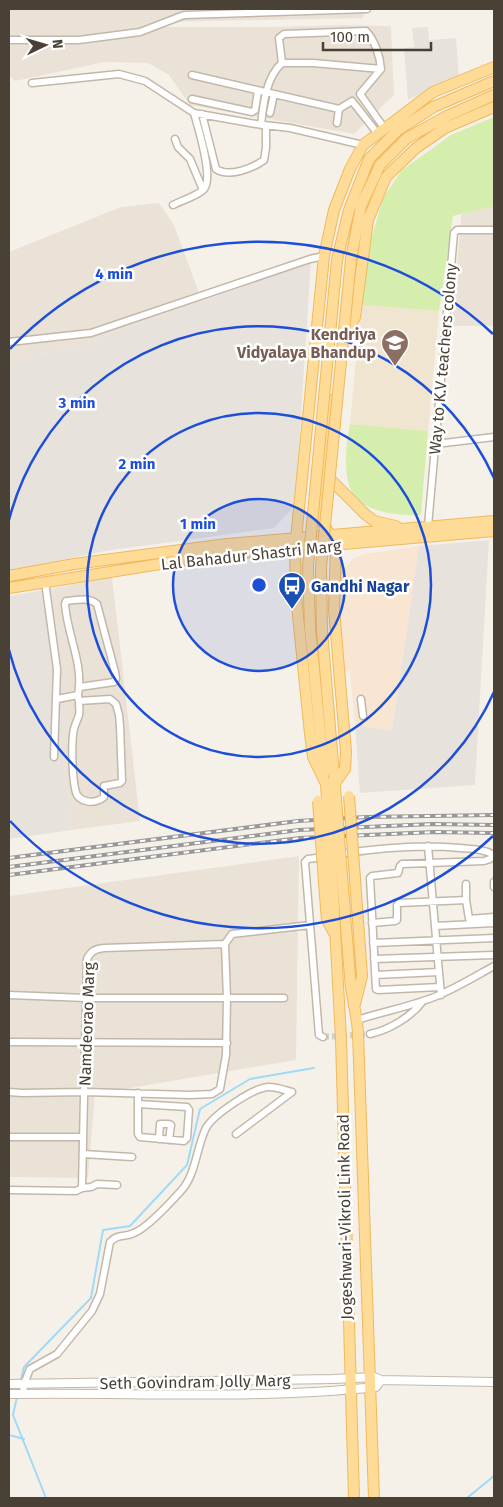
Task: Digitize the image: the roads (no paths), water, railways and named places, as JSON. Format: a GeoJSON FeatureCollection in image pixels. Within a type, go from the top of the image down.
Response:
{"type":"FeatureCollection","features":[{"type":"Feature","properties":{"kind":"main road"},"geometry":{"type":"LineString","coordinates":[[354,1007],[362,976],[349,796],[330,784],[313,757],[296,596],[295,549],[324,256],[334,210],[350,169],[363,145],[433,92],[494,67]]}},
{"type":"Feature","properties":{"kind":"main road"},"geometry":{"type":"LineString","coordinates":[[394,122],[494,80]]}},
{"type":"Feature","properties":{"kind":"main road"},"geometry":{"type":"LineString","coordinates":[[327,800],[330,784],[322,631],[322,567],[351,259],[361,206],[380,165],[407,138],[440,120],[494,95]]}},
{"type":"Feature","properties":{"kind":"main road"},"geometry":{"type":"LineString","coordinates":[[327,800],[330,784],[310,628],[308,566],[336,260],[349,210],[369,160],[398,130],[435,106]]}},
{"type":"Feature","properties":{"kind":"main road"},"geometry":{"type":"LineString","coordinates":[[330,784],[345,769],[346,752],[334,609],[336,546],[321,520],[324,474],[339,347],[355,317],[368,220],[386,177],[416,148],[445,128],[494,107]]}},
{"type":"Feature","properties":{"kind":"main road"},"geometry":{"type":"LineString","coordinates":[[425,142],[440,120]]}},
{"type":"Feature","properties":{"kind":"main road"},"geometry":{"type":"LineString","coordinates":[[324,474],[374,521],[406,528]]}},
{"type":"Feature","properties":{"kind":"main road","name":"Lal Bahadur Shastri Marg"},"geometry":{"type":"LineString","coordinates":[[9,576],[74,564],[262,546],[296,538],[494,521]]}},
{"type":"Feature","properties":{"kind":"main road","name":"Lal Bahadur Shastri Marg"},"geometry":{"type":"LineString","coordinates":[[262,546],[295,549],[494,531]]}},
{"type":"Feature","properties":{"kind":"main road","name":"Lal Bahadur Shastri Marg"},"geometry":{"type":"LineString","coordinates":[[9,588],[216,550]]}},
{"type":"Feature","properties":{"kind":"main road","name":"Jogeshwari-Vikroli Link Road"},"geometry":{"type":"LineString","coordinates":[[327,800],[330,909],[336,936],[341,1039],[349,1378],[354,1498]]}},
{"type":"Feature","properties":{"kind":"main road","name":"Jogeshwari-Vikroli Link Road"},"geometry":{"type":"LineString","coordinates":[[327,800],[357,1020],[374,1382],[374,1498]]}},
{"type":"Feature","properties":{"kind":"street"},"geometry":{"type":"LineString","coordinates":[[9,40],[79,40],[140,32],[184,15],[366,9]]}},
{"type":"Feature","properties":{"kind":"street"},"geometry":{"type":"LineString","coordinates":[[192,75],[339,109],[360,94],[381,69],[380,60],[370,35],[366,31],[284,34],[279,38],[282,64]]}},
{"type":"Feature","properties":{"kind":"street"},"geometry":{"type":"LineString","coordinates":[[202,114],[216,169],[219,172],[240,172],[256,166],[264,160],[266,148],[264,125],[270,93],[276,69],[282,64],[313,63],[381,69]]}},
{"type":"Feature","properties":{"kind":"street"},"geometry":{"type":"LineString","coordinates":[[32,83],[119,74],[145,81],[194,113],[290,128],[363,145]]}},
{"type":"Feature","properties":{"kind":"street"},"geometry":{"type":"LineString","coordinates":[[192,99],[252,112],[255,110],[258,91]]}},
{"type":"Feature","properties":{"kind":"street"},"geometry":{"type":"LineString","coordinates":[[270,93],[270,113]]}},
{"type":"Feature","properties":{"kind":"street"},"geometry":{"type":"LineString","coordinates":[[360,94],[382,131]]}},
{"type":"Feature","properties":{"kind":"street"},"geometry":{"type":"LineString","coordinates":[[352,101],[382,131]]}},
{"type":"Feature","properties":{"kind":"street"},"geometry":{"type":"LineString","coordinates":[[337,123],[339,109]]}},
{"type":"Feature","properties":{"kind":"street"},"geometry":{"type":"LineString","coordinates":[[173,205],[203,190],[207,182],[207,169],[194,113]]}},
{"type":"Feature","properties":{"kind":"street"},"geometry":{"type":"LineString","coordinates":[[175,139],[178,147],[190,158],[203,190]]}},
{"type":"Feature","properties":{"kind":"street","name":"Way to K.V teachers colony"},"geometry":{"type":"LineString","coordinates":[[428,526],[454,232],[457,230],[494,230]]}},
{"type":"Feature","properties":{"kind":"street"},"geometry":{"type":"LineString","coordinates":[[9,342],[91,332],[324,256]]}},
{"type":"Feature","properties":{"kind":"street"},"geometry":{"type":"LineString","coordinates":[[436,444],[494,437]]}},
{"type":"Feature","properties":{"kind":"street"},"geometry":{"type":"LineString","coordinates":[[45,582],[57,669],[54,757]]}},
{"type":"Feature","properties":{"kind":"street"},"geometry":{"type":"LineString","coordinates":[[57,699],[79,698],[110,699],[116,704],[119,715],[122,781],[104,786],[104,797],[100,800],[87,802],[78,797],[72,754],[74,728],[79,716],[79,698],[80,687],[64,604],[66,601],[89,599],[97,604],[116,672],[116,680],[114,682],[80,687]]}},
{"type":"Feature","properties":{"kind":"street"},"geometry":{"type":"LineString","coordinates":[[361,699],[363,716]]}},
{"type":"Feature","properties":{"kind":"street"},"geometry":{"type":"LineString","coordinates":[[428,846],[441,995]]}},
{"type":"Feature","properties":{"kind":"street"},"geometry":{"type":"LineString","coordinates":[[323,1037],[319,1035],[305,862],[308,859],[385,848],[428,846],[486,850],[494,854],[490,859],[484,861],[402,864],[398,873],[372,876],[370,878],[376,989],[440,987]]}},
{"type":"Feature","properties":{"kind":"street"},"geometry":{"type":"LineString","coordinates":[[494,882],[494,887]]}},
{"type":"Feature","properties":{"kind":"street"},"geometry":{"type":"LineString","coordinates":[[466,884],[469,922]]}},
{"type":"Feature","properties":{"kind":"street"},"geometry":{"type":"LineString","coordinates":[[372,923],[395,922],[398,920],[397,904],[399,903],[432,900],[466,900]]}},
{"type":"Feature","properties":{"kind":"street"},"geometry":{"type":"LineString","coordinates":[[434,926],[494,917]]}},
{"type":"Feature","properties":{"kind":"street"},"geometry":{"type":"LineString","coordinates":[[469,922],[494,923]]}},
{"type":"Feature","properties":{"kind":"street","name":"Namdeorao Marg"},"geometry":{"type":"LineString","coordinates":[[82,1188],[86,959],[90,952],[96,949],[225,944],[232,934],[310,925]]}},
{"type":"Feature","properties":{"kind":"street"},"geometry":{"type":"LineString","coordinates":[[374,943],[494,938]]}},
{"type":"Feature","properties":{"kind":"street"},"geometry":{"type":"LineString","coordinates":[[9,1092],[212,1094],[220,1089],[227,1043],[225,944]]}},
{"type":"Feature","properties":{"kind":"street"},"geometry":{"type":"LineString","coordinates":[[374,959],[494,955]]}},
{"type":"Feature","properties":{"kind":"street"},"geometry":{"type":"LineString","coordinates":[[357,1020],[379,1012],[423,1002],[441,995],[494,966]]}},
{"type":"Feature","properties":{"kind":"street"},"geometry":{"type":"LineString","coordinates":[[375,975],[439,972]]}},
{"type":"Feature","properties":{"kind":"street"},"geometry":{"type":"LineString","coordinates":[[9,995],[86,998],[284,998]]}},
{"type":"Feature","properties":{"kind":"street"},"geometry":{"type":"LineString","coordinates":[[370,1034],[381,1032],[410,1015],[423,1002]]}},
{"type":"Feature","properties":{"kind":"street"},"geometry":{"type":"LineString","coordinates":[[9,1042],[227,1043]]}},
{"type":"Feature","properties":{"kind":"street"},"geometry":{"type":"LineString","coordinates":[[22,1394],[23,1384],[30,1369],[57,1354],[92,1311],[100,1294],[110,1242],[115,1237],[134,1234],[147,1225],[182,1191],[193,1169],[206,1128],[217,1114],[245,1096],[268,1087],[292,1092],[236,1134]]}},
{"type":"Feature","properties":{"kind":"street"},"geometry":{"type":"LineString","coordinates":[[138,1093],[138,1104],[138,1134],[140,1137],[184,1141],[187,1138],[189,1110],[187,1106],[138,1104]]}},
{"type":"Feature","properties":{"kind":"street"},"geometry":{"type":"LineString","coordinates":[[159,1139],[160,1124],[162,1123],[171,1125],[169,1140]]}},
{"type":"Feature","properties":{"kind":"street"},"geometry":{"type":"LineString","coordinates":[[9,1137],[84,1136]]}},
{"type":"Feature","properties":{"kind":"street"},"geometry":{"type":"LineString","coordinates":[[83,1154],[132,1157]]}},
{"type":"Feature","properties":{"kind":"street"},"geometry":{"type":"LineString","coordinates":[[9,1190],[76,1191],[97,1184],[117,1185]]}},
{"type":"Feature","properties":{"kind":"street","name":"Seth Govindram Jolly Marg"},"geometry":{"type":"LineString","coordinates":[[9,1384],[349,1378],[374,1382]]}},
{"type":"Feature","properties":{"kind":"street"},"geometry":{"type":"LineString","coordinates":[[9,1394],[169,1395],[308,1392],[350,1390],[374,1382],[494,1382]]}},
{"type":"Feature","properties":{"kind":"waterway"},"geometry":{"type":"LineString","coordinates":[[20,1383],[24,1367],[91,1298],[103,1230],[130,1226],[187,1165],[200,1109],[250,1079],[314,1068]]}},
{"type":"Feature","properties":{"kind":"waterway"},"geometry":{"type":"LineString","coordinates":[[17,1397],[13,1415],[46,1498]]}},
{"type":"Feature","properties":{"kind":"waterway"},"geometry":{"type":"LineString","coordinates":[[9,1435],[24,1439]]}},
{"type":"Feature","properties":{"kind":"waterway"},"geometry":{"type":"LineString","coordinates":[[467,1498],[494,1476]]}},
{"type":"Feature","properties":{"kind":"tunnel"},"geometry":{"type":"LineString","coordinates":[[323,1037],[370,1034]]}},
{"type":"Feature","properties":{"kind":"railway"},"geometry":{"type":"LineString","coordinates":[[9,858],[298,821],[366,817],[494,815]]}},
{"type":"Feature","properties":{"kind":"railway"},"geometry":{"type":"LineString","coordinates":[[9,867],[299,830],[433,824],[494,825]]}},
{"type":"Feature","properties":{"kind":"railway"},"geometry":{"type":"LineString","coordinates":[[9,875],[300,838],[434,832],[494,833]]}},
{"type":"Feature","properties":{"kind":"place","name":"Kendriya Vidyalaya Bhandup"},"geometry":{"type":"Point","coordinates":[395,367]}},
{"type":"Feature","properties":{"kind":"place","name":"Gandhi Nagar"},"geometry":{"type":"Point","coordinates":[292,610]}}]}
